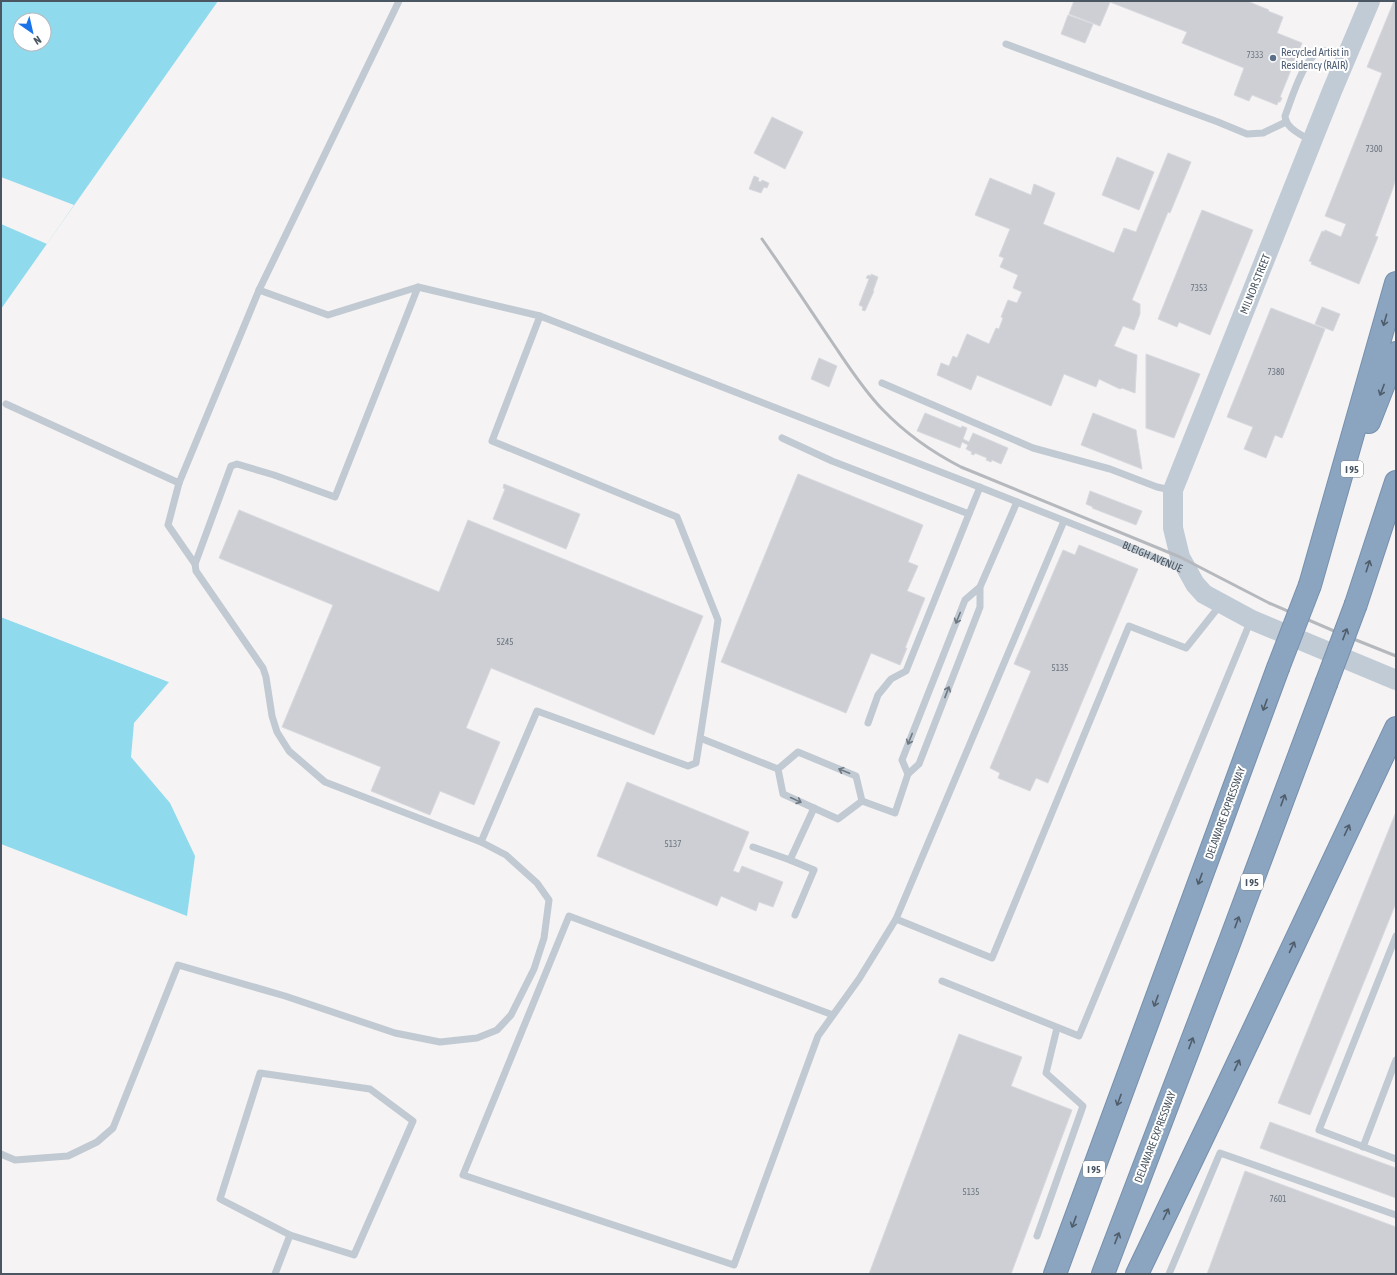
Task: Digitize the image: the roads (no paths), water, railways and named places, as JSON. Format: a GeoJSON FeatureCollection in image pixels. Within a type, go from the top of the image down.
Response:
{"type":"FeatureCollection","features":[{"type":"Feature","properties":{"kind":"highway"},"geometry":{"type":"LineString","coordinates":[[1310,585],[1396,283]]}},
{"type":"Feature","properties":{"kind":"highway","name":"DELAWARE EXPRESSWAY"},"geometry":{"type":"LineString","coordinates":[[1055,1274],[1278,668],[1396,354]]}},
{"type":"Feature","properties":{"kind":"highway","name":"DELAWARE EXPRESSWAY"},"geometry":{"type":"LineString","coordinates":[[1103,1274],[1356,604],[1396,482]]}},
{"type":"Feature","properties":{"kind":"highway"},"geometry":{"type":"LineString","coordinates":[[1137,1274],[1396,728]]}},
{"type":"Feature","properties":{"kind":"main road","name":"MILNOR STREET"},"geometry":{"type":"LineString","coordinates":[[1187,572],[1180,557],[1173,528],[1173,490],[1312,141],[1370,1]]}},
{"type":"Feature","properties":{"kind":"main road","name":"BLEIGH AVENUE"},"geometry":{"type":"LineString","coordinates":[[1187,572],[1204,594],[1221,604],[1284,634],[1396,680]]}},
{"type":"Feature","properties":{"kind":"lane"},"geometry":{"type":"LineString","coordinates":[[1,1154],[15,1160],[68,1156],[97,1142],[113,1128],[178,965],[286,996],[403,1034],[440,1042],[477,1038],[497,1030],[510,1015],[534,969],[544,938],[550,900],[537,883],[506,855],[481,842],[325,782],[289,751],[277,732],[272,716],[266,677],[263,668],[196,571],[195,564],[168,525],[179,483],[259,290],[399,1]]}},
{"type":"Feature","properties":{"kind":"lane"},"geometry":{"type":"LineString","coordinates":[[1006,44],[1247,134],[1262,133],[1286,122]]}},
{"type":"Feature","properties":{"kind":"lane"},"geometry":{"type":"LineString","coordinates":[[1312,141],[1291,128],[1286,122],[1285,116],[1306,66],[1314,55],[1322,51],[1330,52],[1346,58]]}},
{"type":"Feature","properties":{"kind":"lane"},"geometry":{"type":"LineString","coordinates":[[259,290],[328,315],[418,287]]}},
{"type":"Feature","properties":{"kind":"lane"},"geometry":{"type":"LineString","coordinates":[[195,564],[231,466],[236,464],[274,475],[334,497],[418,287]]}},
{"type":"Feature","properties":{"kind":"lane","name":"BLEIGH AVENUE"},"geometry":{"type":"LineString","coordinates":[[418,287],[540,316],[980,487],[1118,542],[1187,572]]}},
{"type":"Feature","properties":{"kind":"lane"},"geometry":{"type":"LineString","coordinates":[[481,842],[537,711],[688,766],[696,763],[718,620],[677,517],[492,441],[540,316]]}},
{"type":"Feature","properties":{"kind":"lane"},"geometry":{"type":"LineString","coordinates":[[882,383],[1033,448],[1110,469],[1157,487],[1173,490]]}},
{"type":"Feature","properties":{"kind":"lane"},"geometry":{"type":"LineString","coordinates":[[6,404],[179,483]]}},
{"type":"Feature","properties":{"kind":"lane"},"geometry":{"type":"LineString","coordinates":[[782,438],[832,461],[969,514]]}},
{"type":"Feature","properties":{"kind":"lane"},"geometry":{"type":"LineString","coordinates":[[868,723],[878,695],[891,679],[906,671],[980,487]]}},
{"type":"Feature","properties":{"kind":"lane"},"geometry":{"type":"LineString","coordinates":[[862,801],[895,813],[908,774],[919,764],[980,607],[980,587],[1017,502]]}},
{"type":"Feature","properties":{"kind":"lane"},"geometry":{"type":"LineString","coordinates":[[833,1015],[569,916],[464,1175],[734,1265],[818,1036],[859,979],[896,919],[1064,521]]}},
{"type":"Feature","properties":{"kind":"lane"},"geometry":{"type":"LineString","coordinates":[[908,774],[902,760],[965,600],[980,587]]}},
{"type":"Feature","properties":{"kind":"lane"},"geometry":{"type":"LineString","coordinates":[[896,919],[992,958],[1129,626],[1186,648],[1221,604]]}},
{"type":"Feature","properties":{"kind":"lane"},"geometry":{"type":"LineString","coordinates":[[942,981],[1079,1036],[1252,620]]}},
{"type":"Feature","properties":{"kind":"lane"},"geometry":{"type":"LineString","coordinates":[[700,738],[778,769]]}},
{"type":"Feature","properties":{"kind":"lane"},"geometry":{"type":"LineString","coordinates":[[778,769],[798,752],[856,776],[862,801]]}},
{"type":"Feature","properties":{"kind":"lane"},"geometry":{"type":"LineString","coordinates":[[778,769],[783,794],[838,819],[862,801]]}},
{"type":"Feature","properties":{"kind":"lane"},"geometry":{"type":"LineString","coordinates":[[790,860],[814,808]]}},
{"type":"Feature","properties":{"kind":"lane"},"geometry":{"type":"LineString","coordinates":[[753,847],[814,870],[795,915]]}},
{"type":"Feature","properties":{"kind":"lane"},"geometry":{"type":"LineString","coordinates":[[1396,936],[1319,1130],[1396,1159]]}},
{"type":"Feature","properties":{"kind":"lane"},"geometry":{"type":"LineString","coordinates":[[1037,1236],[1083,1106],[1046,1073],[1057,1028]]}},
{"type":"Feature","properties":{"kind":"lane"},"geometry":{"type":"LineString","coordinates":[[1363,1147],[1396,1060]]}},
{"type":"Feature","properties":{"kind":"lane"},"geometry":{"type":"LineString","coordinates":[[260,1073],[370,1089],[413,1121],[354,1255],[290,1235],[220,1199],[260,1073]]}},
{"type":"Feature","properties":{"kind":"lane"},"geometry":{"type":"LineString","coordinates":[[1169,1274],[1220,1153],[1396,1216]]}},
{"type":"Feature","properties":{"kind":"lane"},"geometry":{"type":"LineString","coordinates":[[275,1274],[290,1235]]}},
{"type":"Feature","properties":{"kind":"water"},"geometry":{"type":"Polygon","coordinates":[[[1,1],[218,1],[1,309],[1,1]]]}},
{"type":"Feature","properties":{"kind":"water"},"geometry":{"type":"Polygon","coordinates":[[[1,617],[169,682],[134,723],[131,757],[170,803],[195,856],[187,916],[1,844],[1,617]]]}},
{"type":"Feature","properties":{"kind":"railway"},"geometry":{"type":"LineString","coordinates":[[762,239],[869,394],[901,427],[930,449],[961,467],[1180,557],[1269,603],[1396,656]]}},
{"type":"Feature","properties":{"kind":"place","name":"Recycled Artist in Residency (RAIR)"},"geometry":{"type":"Point","coordinates":[1273,58]}}]}
